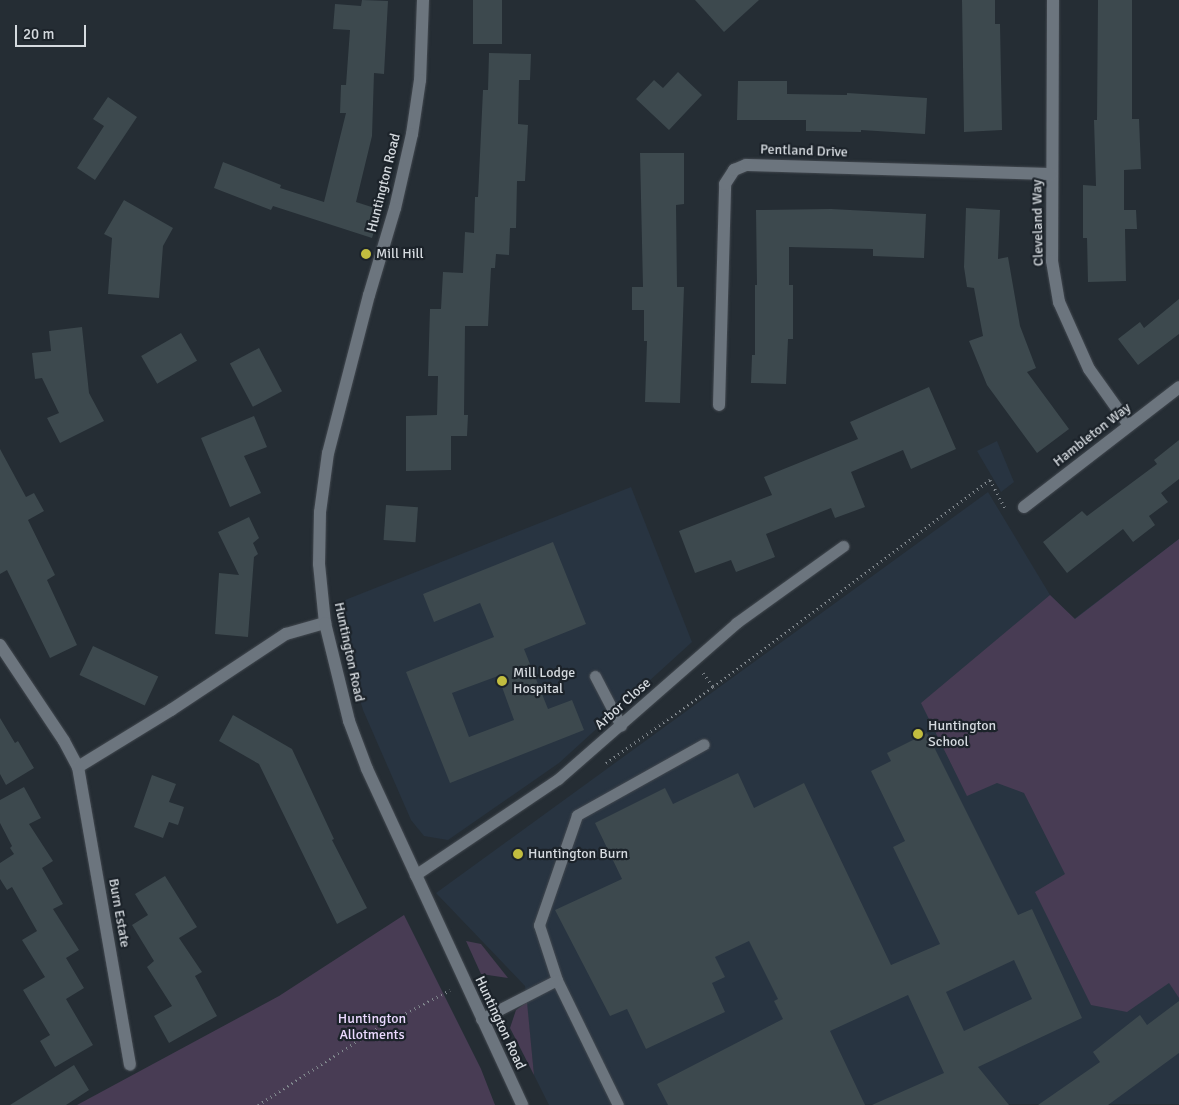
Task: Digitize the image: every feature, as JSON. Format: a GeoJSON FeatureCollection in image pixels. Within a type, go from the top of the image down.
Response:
{"type":"FeatureCollection","features":[{"type":"Feature","properties":{"kind":"street","name":"Huntington Road"},"geometry":{"type":"LineString","coordinates":[[423,0],[420,80],[412,134],[395,208],[369,294],[328,453],[320,512],[319,564],[325,623],[349,722],[367,769],[522,1105]]}},
{"type":"Feature","properties":{"kind":"street","name":"Cleveland Way"},"geometry":{"type":"LineString","coordinates":[[1053,0],[1052,261],[1058,302],[1089,369],[1129,425]]}},
{"type":"Feature","properties":{"kind":"street","name":"Pentland Drive"},"geometry":{"type":"LineString","coordinates":[[719,405],[725,184],[734,170],[746,165],[1052,174]]}},
{"type":"Feature","properties":{"kind":"street","name":"Hambleton Way"},"geometry":{"type":"LineString","coordinates":[[1024,507],[1179,387]]}},
{"type":"Feature","properties":{"kind":"street"},"geometry":{"type":"LineString","coordinates":[[78,767],[171,710],[286,634],[325,623]]}},
{"type":"Feature","properties":{"kind":"street","name":"Burn Estate"},"geometry":{"type":"LineString","coordinates":[[0,645],[64,741],[78,767],[130,1064]]}},
{"type":"Feature","properties":{"kind":"lane","name":"Arbor Close"},"geometry":{"type":"LineString","coordinates":[[415,875],[558,779],[621,726],[736,623],[844,546]]}},
{"type":"Feature","properties":{"kind":"lane"},"geometry":{"type":"LineString","coordinates":[[595,676],[621,726]]}},
{"type":"Feature","properties":{"kind":"lane"},"geometry":{"type":"LineString","coordinates":[[618,1105],[557,980],[539,925],[577,815],[704,744]]}},
{"type":"Feature","properties":{"kind":"lane"},"geometry":{"type":"LineString","coordinates":[[481,1019],[557,980]]}},
{"type":"Feature","properties":{"kind":"path"},"geometry":{"type":"LineString","coordinates":[[602,766],[713,687],[990,480],[1006,509],[1024,507]]}},
{"type":"Feature","properties":{"kind":"path"},"geometry":{"type":"LineString","coordinates":[[258,1105],[379,1026],[452,989]]}},
{"type":"Feature","properties":{"kind":"shaded area"},"geometry":{"type":"Polygon","coordinates":[[[997,441],[1014,482],[1001,492],[977,451],[997,441]]]}},
{"type":"Feature","properties":{"kind":"shaded area","name":"Mill Lodge Hospital"},"geometry":{"type":"Polygon","coordinates":[[[631,487],[692,642],[559,763],[448,840],[424,836],[411,820],[363,710],[346,652],[340,602],[631,487]]]}},
{"type":"Feature","properties":{"kind":"shaded area","name":"Huntington School"},"geometry":{"type":"Polygon","coordinates":[[[988,492],[1050,595],[1074,619],[1179,539],[1179,1104],[549,1105],[534,1075],[525,986],[436,893],[988,492]]]}},
{"type":"Feature","properties":{"kind":"green space"},"geometry":{"type":"Polygon","coordinates":[[[1179,539],[1179,998],[1169,983],[1127,1012],[1091,1005],[1035,892],[1065,874],[1024,793],[997,783],[967,796],[921,703],[1050,595],[1075,619],[1179,539]]]}},
{"type":"Feature","properties":{"kind":"green space","name":"Huntington Allotments"},"geometry":{"type":"Polygon","coordinates":[[[404,915],[481,1069],[495,1105],[77,1105],[279,996],[404,915]]]}},
{"type":"Feature","properties":{"kind":"green space"},"geometry":{"type":"Polygon","coordinates":[[[466,941],[481,944],[508,978],[481,974],[466,941]]]}},
{"type":"Feature","properties":{"kind":"green space"},"geometry":{"type":"Polygon","coordinates":[[[527,1002],[534,1075],[510,1028],[516,1010],[527,1002]]]}},
{"type":"Feature","properties":{"kind":"building"},"geometry":{"type":"Polygon","coordinates":[[[362,0],[388,1],[384,74],[374,73],[372,136],[356,202],[381,210],[372,238],[273,206],[271,210],[214,188],[223,162],[281,185],[280,188],[324,202],[346,113],[340,113],[341,85],[346,85],[350,30],[333,29],[335,4],[361,6],[362,0]]]}},
{"type":"Feature","properties":{"kind":"building"},"geometry":{"type":"Polygon","coordinates":[[[473,0],[502,0],[502,44],[473,44],[473,0]]]}},
{"type":"Feature","properties":{"kind":"building"},"geometry":{"type":"Polygon","coordinates":[[[695,0],[759,0],[724,32],[695,0]]]}},
{"type":"Feature","properties":{"kind":"building"},"geometry":{"type":"Polygon","coordinates":[[[962,0],[995,0],[995,24],[1000,24],[1002,130],[964,132],[962,0]]]}},
{"type":"Feature","properties":{"kind":"building"},"geometry":{"type":"Polygon","coordinates":[[[1098,0],[1132,0],[1132,119],[1139,119],[1141,169],[1124,170],[1124,210],[1136,210],[1137,229],[1125,229],[1126,281],[1088,282],[1087,238],[1083,238],[1083,185],[1096,186],[1094,120],[1097,120],[1098,0]]]}},
{"type":"Feature","properties":{"kind":"building"},"geometry":{"type":"Polygon","coordinates":[[[489,53],[531,54],[530,80],[519,80],[518,124],[528,125],[525,181],[517,181],[516,228],[510,228],[509,255],[496,254],[495,268],[491,268],[488,326],[465,326],[464,415],[468,415],[467,436],[451,436],[451,470],[406,471],[406,416],[437,415],[438,376],[428,376],[430,309],[441,309],[443,272],[463,273],[465,232],[474,233],[475,197],[478,197],[483,90],[488,90],[489,53]]]}},
{"type":"Feature","properties":{"kind":"building"},"geometry":{"type":"Polygon","coordinates":[[[678,72],[702,95],[669,130],[636,99],[654,80],[663,88],[678,72]]]}},
{"type":"Feature","properties":{"kind":"building"},"geometry":{"type":"Polygon","coordinates":[[[738,81],[787,81],[787,94],[847,95],[847,93],[927,98],[925,134],[861,130],[861,132],[806,131],[806,120],[737,120],[738,81]]]}},
{"type":"Feature","properties":{"kind":"building"},"geometry":{"type":"Polygon","coordinates":[[[108,97],[137,117],[95,180],[77,168],[104,126],[93,119],[108,97]]]}},
{"type":"Feature","properties":{"kind":"building"},"geometry":{"type":"Polygon","coordinates":[[[640,153],[684,153],[684,204],[676,205],[677,287],[684,287],[680,403],[645,402],[647,341],[644,341],[644,310],[632,310],[632,287],[643,287],[640,153]]]}},
{"type":"Feature","properties":{"kind":"building"},"geometry":{"type":"Polygon","coordinates":[[[124,200],[173,228],[163,246],[159,298],[108,294],[112,238],[104,234],[124,200]]]}},
{"type":"Feature","properties":{"kind":"building"},"geometry":{"type":"Polygon","coordinates":[[[966,208],[1000,210],[998,259],[1008,257],[1020,326],[1036,368],[1027,372],[1069,429],[1037,453],[987,385],[969,341],[983,336],[974,288],[967,287],[964,267],[966,208]]]}},
{"type":"Feature","properties":{"kind":"building"},"geometry":{"type":"Polygon","coordinates":[[[831,209],[926,214],[924,258],[873,256],[873,249],[789,247],[789,285],[793,285],[793,339],[788,339],[786,384],[751,383],[752,355],[755,355],[755,285],[757,285],[756,210],[831,209]]]}},
{"type":"Feature","properties":{"kind":"building"},"geometry":{"type":"Polygon","coordinates":[[[1179,299],[1179,334],[1138,365],[1118,339],[1140,322],[1144,328],[1179,299]]]}},
{"type":"Feature","properties":{"kind":"building"},"geometry":{"type":"Polygon","coordinates":[[[82,327],[89,393],[104,421],[60,443],[47,418],[59,413],[42,378],[35,379],[32,353],[51,351],[49,331],[82,327]]]}},
{"type":"Feature","properties":{"kind":"building"},"geometry":{"type":"Polygon","coordinates":[[[181,333],[197,361],[157,384],[141,356],[181,333]]]}},
{"type":"Feature","properties":{"kind":"building"},"geometry":{"type":"Polygon","coordinates":[[[259,348],[282,391],[253,407],[230,363],[259,348]]]}},
{"type":"Feature","properties":{"kind":"building"},"geometry":{"type":"Polygon","coordinates":[[[929,387],[956,449],[911,469],[903,450],[851,472],[865,507],[835,518],[831,508],[766,534],[775,557],[736,572],[731,560],[695,573],[679,531],[772,495],[764,477],[858,439],[850,422],[929,387]]]}},
{"type":"Feature","properties":{"kind":"building"},"geometry":{"type":"Polygon","coordinates":[[[254,416],[267,447],[244,456],[261,493],[230,507],[201,438],[254,416]]]}},
{"type":"Feature","properties":{"kind":"building"},"geometry":{"type":"Polygon","coordinates":[[[1179,440],[1179,479],[1161,493],[1168,502],[1149,516],[1155,525],[1133,542],[1123,529],[1067,573],[1043,542],[1082,511],[1087,516],[1157,464],[1154,460],[1179,440]]]}},
{"type":"Feature","properties":{"kind":"building"},"geometry":{"type":"Polygon","coordinates":[[[0,449],[26,497],[34,493],[44,511],[28,520],[55,575],[47,580],[77,645],[50,658],[7,570],[0,574],[0,449]]]}},
{"type":"Feature","properties":{"kind":"building"},"geometry":{"type":"Polygon","coordinates":[[[386,505],[418,507],[415,542],[384,540],[386,505]]]}},
{"type":"Feature","properties":{"kind":"building"},"geometry":{"type":"Polygon","coordinates":[[[249,517],[259,538],[253,543],[258,554],[254,557],[248,637],[215,634],[219,573],[239,575],[218,532],[249,517]]]}},
{"type":"Feature","properties":{"kind":"building"},"geometry":{"type":"Polygon","coordinates":[[[553,542],[586,624],[524,649],[548,709],[572,700],[584,730],[450,783],[406,672],[494,637],[480,603],[434,622],[423,594],[553,542]],[[498,676],[452,693],[469,737],[514,720],[498,676]]]}},
{"type":"Feature","properties":{"kind":"building"},"geometry":{"type":"Polygon","coordinates":[[[93,646],[158,676],[145,705],[79,675],[93,646]]]}},
{"type":"Feature","properties":{"kind":"building"},"geometry":{"type":"Polygon","coordinates":[[[233,715],[292,749],[334,839],[332,840],[367,908],[337,924],[259,764],[219,741],[233,715]]]}},
{"type":"Feature","properties":{"kind":"building"},"geometry":{"type":"Polygon","coordinates":[[[0,718],[15,743],[18,741],[34,768],[6,785],[0,774],[0,718]]]}},
{"type":"Feature","properties":{"kind":"building"},"geometry":{"type":"Polygon","coordinates":[[[927,733],[1018,915],[1032,909],[1082,1018],[978,1067],[1009,1105],[872,1105],[944,1073],[908,995],[830,1031],[865,1105],[668,1105],[657,1084],[783,1019],[774,1001],[778,999],[749,941],[715,957],[725,977],[712,983],[725,1012],[646,1049],[627,1009],[610,1016],[555,910],[622,879],[595,823],[665,788],[673,804],[738,773],[754,808],[804,783],[891,965],[940,944],[893,847],[905,841],[871,771],[891,761],[887,753],[927,733]],[[1014,960],[946,992],[964,1031],[1032,999],[1014,960]]]}},
{"type":"Feature","properties":{"kind":"building"},"geometry":{"type":"Polygon","coordinates":[[[152,775],[176,784],[169,802],[184,807],[178,825],[169,822],[163,838],[134,827],[152,775]]]}},
{"type":"Feature","properties":{"kind":"building"},"geometry":{"type":"Polygon","coordinates":[[[24,787],[41,818],[29,824],[53,861],[42,868],[63,904],[53,909],[79,950],[66,958],[84,988],[66,999],[93,1045],[55,1067],[40,1041],[50,1035],[23,990],[45,977],[22,940],[37,931],[12,887],[7,890],[0,879],[0,863],[14,854],[0,823],[0,800],[24,787]]]}},
{"type":"Feature","properties":{"kind":"building"},"geometry":{"type":"Polygon","coordinates":[[[165,876],[197,927],[179,938],[202,972],[195,976],[217,1016],[169,1043],[154,1016],[172,1006],[147,967],[154,961],[132,925],[148,915],[135,894],[165,876]]]}},
{"type":"Feature","properties":{"kind":"building"},"geometry":{"type":"Polygon","coordinates":[[[1179,1001],[1179,1053],[1108,1105],[1038,1105],[1100,1062],[1093,1052],[1140,1015],[1147,1025],[1179,1001]]]}},
{"type":"Feature","properties":{"kind":"building"},"geometry":{"type":"Polygon","coordinates":[[[74,1065],[89,1090],[66,1105],[10,1105],[74,1065]]]}},
{"type":"Feature","properties":{"kind":"place","name":"Mill Hill"},"geometry":{"type":"Point","coordinates":[366,254]}},
{"type":"Feature","properties":{"kind":"place","name":"Mill Lodge Hospital"},"geometry":{"type":"Point","coordinates":[502,681]}},
{"type":"Feature","properties":{"kind":"place","name":"Huntington School"},"geometry":{"type":"Point","coordinates":[918,734]}},
{"type":"Feature","properties":{"kind":"place","name":"Huntington Burn"},"geometry":{"type":"Point","coordinates":[518,854]}}]}
